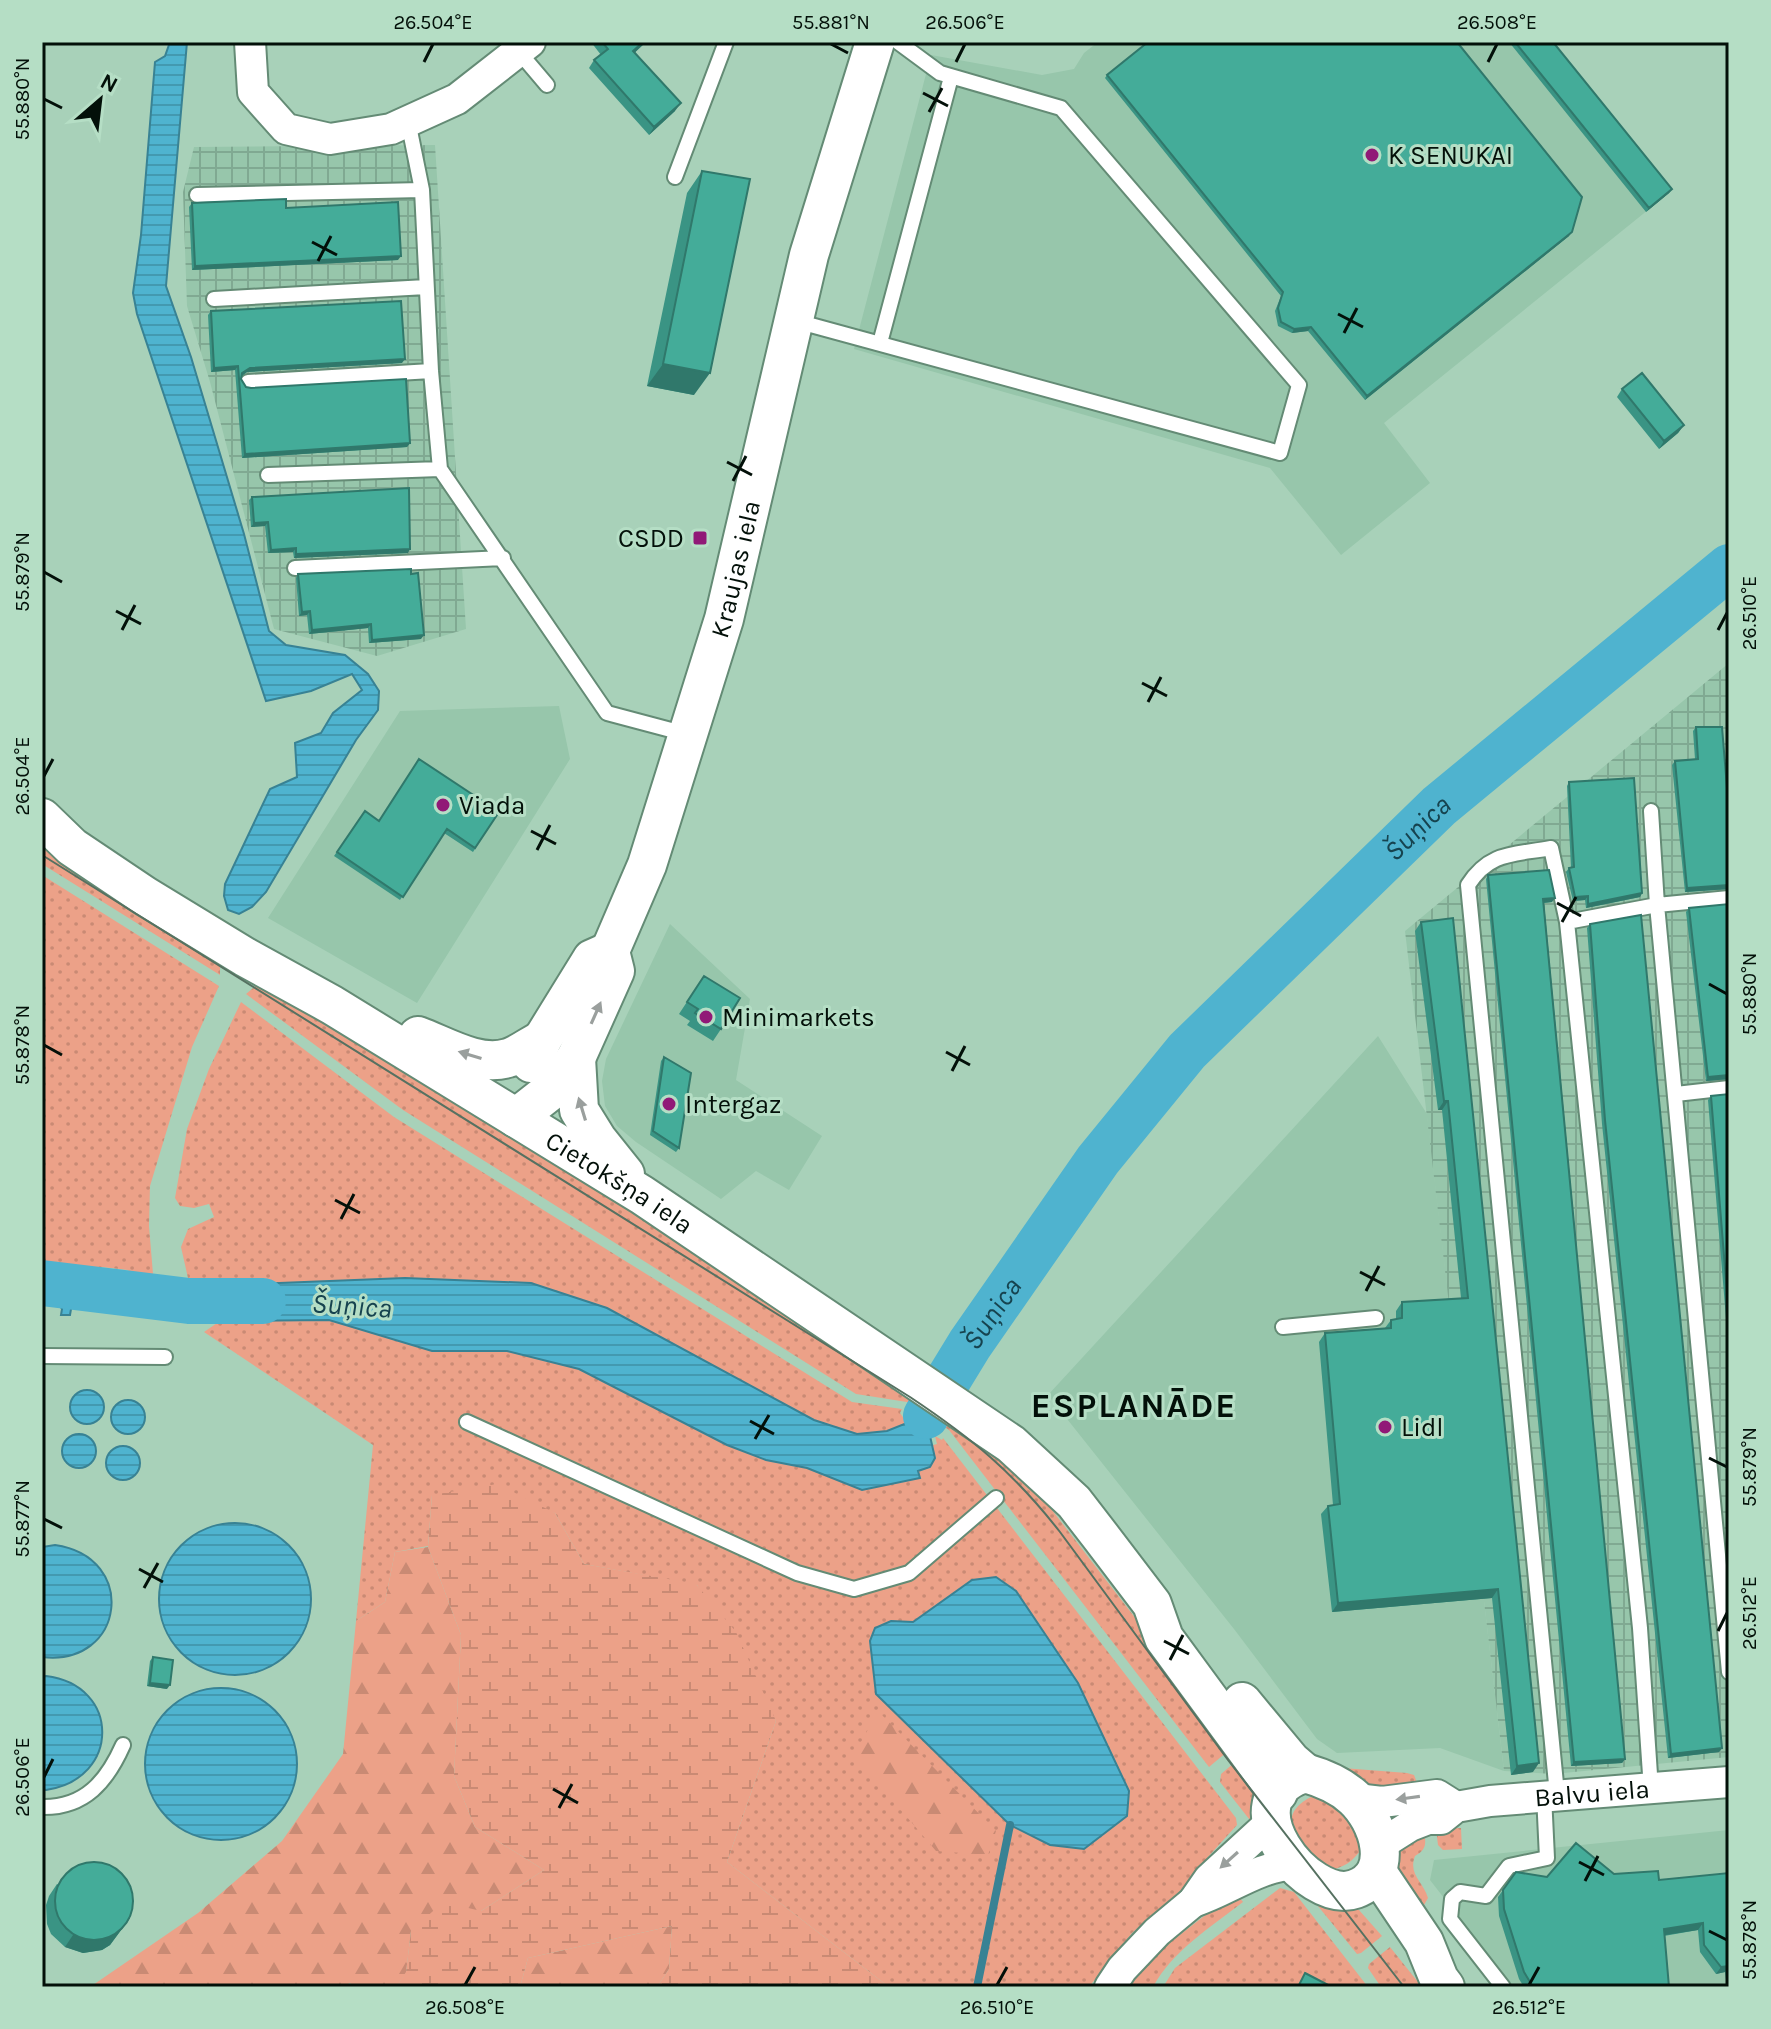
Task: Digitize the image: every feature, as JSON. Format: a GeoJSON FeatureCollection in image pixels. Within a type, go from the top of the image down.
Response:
{"type":"FeatureCollection","features":[{"type":"Feature","properties":{"kind":"street"},"geometry":{"type":"LineString","coordinates":[[250,42],[253,92],[286,129],[330,139],[391,129],[457,99],[524,47]]}},
{"type":"Feature","properties":{"kind":"street","name":"Kraujas iela"},"geometry":{"type":"LineString","coordinates":[[516,1118],[549,1092],[576,1058],[615,971],[610,951],[647,865],[724,619],[809,255],[875,42]]}},
{"type":"Feature","properties":{"kind":"street","name":"Cietokšņa iela"},"geometry":{"type":"LineString","coordinates":[[42,818],[72,847],[145,896],[332,1005],[642,1195],[1011,1444],[1074,1502],[1152,1604],[1182,1624],[1291,1761],[1284,1796]]}},
{"type":"Feature","properties":{"kind":"street","name":"Kraujas iela"},"geometry":{"type":"LineString","coordinates":[[516,1118],[520,1086],[542,1040],[592,959],[610,951]]}},
{"type":"Feature","properties":{"kind":"street"},"geometry":{"type":"LineString","coordinates":[[332,1005],[470,1057],[492,1061],[510,1058],[542,1040]]}},
{"type":"Feature","properties":{"kind":"street"},"geometry":{"type":"LineString","coordinates":[[576,1058],[579,1110],[597,1139],[642,1195]]}},
{"type":"Feature","properties":{"kind":"street","name":"Balvu iela"},"geometry":{"type":"LineString","coordinates":[[1369,1869],[1410,1826],[1428,1819],[1441,1819],[1456,1807],[1551,1795],[1729,1782]]}},
{"type":"Feature","properties":{"kind":"street"},"geometry":{"type":"LineString","coordinates":[[1110,1987],[1122,1969],[1157,1932],[1193,1902],[1215,1872],[1284,1796],[1333,1783],[1356,1799],[1372,1821],[1369,1869],[1424,1942],[1442,1983]]}},
{"type":"Feature","properties":{"kind":"street","name":"Balvu iela"},"geometry":{"type":"LineString","coordinates":[[1356,1799],[1382,1802],[1437,1795],[1456,1807]]}},
{"type":"Feature","properties":{"kind":"street"},"geometry":{"type":"LineString","coordinates":[[1284,1796],[1276,1839],[1294,1864],[1338,1891],[1369,1869]]}},
{"type":"Feature","properties":{"kind":"street"},"geometry":{"type":"LineString","coordinates":[[1193,1902],[1221,1893],[1254,1873],[1273,1866],[1294,1864]]}},
{"type":"Feature","properties":{"kind":"lane"},"geometry":{"type":"LineString","coordinates":[[675,177],[726,42]]}},
{"type":"Feature","properties":{"kind":"lane"},"geometry":{"type":"LineString","coordinates":[[794,321],[1280,453],[1299,385],[1061,108],[940,73],[898,42]]}},
{"type":"Feature","properties":{"kind":"lane"},"geometry":{"type":"LineString","coordinates":[[524,47],[547,85]]}},
{"type":"Feature","properties":{"kind":"lane"},"geometry":{"type":"LineString","coordinates":[[880,343],[951,77]]}},
{"type":"Feature","properties":{"kind":"lane"},"geometry":{"type":"LineString","coordinates":[[408,121],[422,190],[431,371],[440,469],[607,713],[689,735]]}},
{"type":"Feature","properties":{"kind":"lane"},"geometry":{"type":"LineString","coordinates":[[197,195],[422,190]]}},
{"type":"Feature","properties":{"kind":"lane"},"geometry":{"type":"LineString","coordinates":[[214,299],[426,287]]}},
{"type":"Feature","properties":{"kind":"lane"},"geometry":{"type":"LineString","coordinates":[[248,382],[431,371]]}},
{"type":"Feature","properties":{"kind":"lane"},"geometry":{"type":"LineString","coordinates":[[268,475],[440,469]]}},
{"type":"Feature","properties":{"kind":"lane"},"geometry":{"type":"LineString","coordinates":[[295,568],[503,558]]}},
{"type":"Feature","properties":{"kind":"lane"},"geometry":{"type":"LineString","coordinates":[[1651,811],[1657,905],[1729,1672]]}},
{"type":"Feature","properties":{"kind":"lane"},"geometry":{"type":"LineString","coordinates":[[1503,1987],[1450,1919],[1452,1899],[1460,1892],[1486,1896],[1509,1866],[1547,1858],[1551,1795],[1468,885],[1477,870],[1492,858],[1551,848],[1567,922],[1640,1628],[1651,1789]]}},
{"type":"Feature","properties":{"kind":"lane"},"geometry":{"type":"LineString","coordinates":[[1567,922],[1657,905],[1729,898]]}},
{"type":"Feature","properties":{"kind":"lane"},"geometry":{"type":"LineString","coordinates":[[1676,1094],[1729,1088]]}},
{"type":"Feature","properties":{"kind":"lane"},"geometry":{"type":"LineString","coordinates":[[1283,1327],[1376,1318]]}},
{"type":"Feature","properties":{"kind":"lane"},"geometry":{"type":"LineString","coordinates":[[42,1356],[165,1357]]}},
{"type":"Feature","properties":{"kind":"lane"},"geometry":{"type":"LineString","coordinates":[[467,1422],[797,1573],[854,1589],[909,1573],[996,1498]]}},
{"type":"Feature","properties":{"kind":"lane"},"geometry":{"type":"LineString","coordinates":[[42,1807],[56,1808],[92,1793],[111,1772],[123,1745]]}},
{"type":"Feature","properties":{"kind":"shaded area"},"geometry":{"type":"Polygon","coordinates":[[[1098,42],[1547,42],[1669,193],[1384,423],[1430,483],[1341,555],[1270,468],[854,349],[931,55],[1042,75],[1074,69],[1084,53],[1098,42]]]}},
{"type":"Feature","properties":{"kind":"shaded area"},"geometry":{"type":"Polygon","coordinates":[[[435,145],[466,629],[377,656],[274,629],[210,382],[187,306],[183,192],[194,147],[435,145]]]}},
{"type":"Feature","properties":{"kind":"shaded area"},"geometry":{"type":"Polygon","coordinates":[[[1729,663],[1729,1757],[1553,1774],[1504,1771],[1405,931],[1729,663]]]}},
{"type":"Feature","properties":{"kind":"shaded area"},"geometry":{"type":"Polygon","coordinates":[[[559,706],[570,759],[417,1003],[268,918],[400,711],[559,706]]]}},
{"type":"Feature","properties":{"kind":"shaded area"},"geometry":{"type":"Polygon","coordinates":[[[670,924],[750,999],[736,1080],[822,1136],[789,1190],[756,1171],[721,1199],[636,1142],[617,1126],[605,1106],[602,1081],[606,1059],[670,924]]]}},
{"type":"Feature","properties":{"kind":"shaded area"},"geometry":{"type":"Polygon","coordinates":[[[1378,1036],[1427,1114],[1504,1771],[1440,1748],[1337,1753],[1317,1739],[1048,1395],[1378,1036]]]}},
{"type":"Feature","properties":{"kind":"shaded area"},"geometry":{"type":"Polygon","coordinates":[[[1729,1830],[1729,1987],[1513,1987],[1430,1880],[1434,1860],[1729,1830]]]}},
{"type":"Feature","properties":{"kind":"green space"},"geometry":{"type":"Polygon","coordinates":[[[42,845],[220,958],[220,975],[42,864],[42,845]]]}},
{"type":"Feature","properties":{"kind":"green space"},"geometry":{"type":"Polygon","coordinates":[[[42,875],[219,986],[192,1047],[150,1186],[153,1274],[148,1275],[146,1289],[138,1288],[128,1270],[102,1267],[96,1276],[44,1270],[42,875]]]}},
{"type":"Feature","properties":{"kind":"green space"},"geometry":{"type":"Polygon","coordinates":[[[259,983],[619,1204],[955,1420],[1035,1488],[1234,1746],[1209,1767],[949,1430],[907,1402],[856,1394],[403,1110],[246,994],[259,983]]]}},
{"type":"Feature","properties":{"kind":"green space"},"geometry":{"type":"Polygon","coordinates":[[[241,1002],[394,1117],[852,1402],[902,1409],[900,1413],[907,1423],[887,1431],[857,1434],[814,1420],[607,1308],[531,1283],[405,1278],[190,1287],[181,1247],[188,1229],[214,1217],[209,1204],[194,1208],[180,1206],[175,1198],[187,1129],[209,1069],[241,1002]]]}},
{"type":"Feature","properties":{"kind":"green space"},"geometry":{"type":"Polygon","coordinates":[[[329,1320],[432,1351],[507,1351],[579,1369],[727,1445],[766,1460],[807,1468],[861,1490],[918,1471],[935,1458],[935,1436],[943,1438],[1236,1818],[1237,1825],[1207,1858],[1211,1864],[1132,1933],[1089,1987],[889,1987],[727,1862],[776,1721],[697,1585],[584,1564],[555,1513],[432,1495],[428,1546],[395,1552],[385,1602],[356,1621],[373,1445],[204,1332],[220,1321],[329,1320]]]}},
{"type":"Feature","properties":{"kind":"green space"},"geometry":{"type":"Polygon","coordinates":[[[497,1484],[555,1513],[584,1564],[696,1584],[736,1632],[776,1721],[727,1862],[889,1987],[657,1987],[669,1969],[672,1926],[528,1958],[520,1987],[396,1987],[406,1972],[411,1931],[443,1902],[481,1911],[544,1870],[475,1827],[454,1776],[461,1635],[428,1547],[432,1495],[497,1484]]]}},
{"type":"Feature","properties":{"kind":"green space"},"geometry":{"type":"Polygon","coordinates":[[[428,1547],[461,1635],[454,1776],[475,1827],[544,1870],[481,1911],[411,1931],[406,1973],[396,1987],[353,1987],[350,1983],[343,1987],[90,1987],[198,1913],[282,1841],[343,1754],[356,1621],[385,1602],[395,1552],[428,1547]]]}},
{"type":"Feature","properties":{"kind":"green space"},"geometry":{"type":"Polygon","coordinates":[[[878,1711],[996,1831],[988,1855],[936,1851],[854,1755],[878,1711]]]}},
{"type":"Feature","properties":{"kind":"green space"},"geometry":{"type":"Polygon","coordinates":[[[1241,1757],[1264,1788],[1253,1824],[1220,1782],[1221,1774],[1241,1757]]]}},
{"type":"Feature","properties":{"kind":"green space"},"geometry":{"type":"Polygon","coordinates":[[[1330,1767],[1407,1773],[1414,1775],[1419,1788],[1381,1795],[1330,1767]]]}},
{"type":"Feature","properties":{"kind":"green space"},"geometry":{"type":"Polygon","coordinates":[[[1313,1796],[1331,1803],[1345,1814],[1362,1848],[1351,1861],[1333,1870],[1327,1871],[1309,1853],[1292,1823],[1293,1814],[1300,1805],[1313,1796]]]}},
{"type":"Feature","properties":{"kind":"green space"},"geometry":{"type":"Polygon","coordinates":[[[1461,1828],[1462,1849],[1443,1850],[1438,1845],[1436,1829],[1461,1828]]]}},
{"type":"Feature","properties":{"kind":"green space"},"geometry":{"type":"Polygon","coordinates":[[[1424,1831],[1425,1846],[1415,1856],[1413,1868],[1428,1898],[1413,1913],[1395,1887],[1392,1855],[1424,1831]]]}},
{"type":"Feature","properties":{"kind":"green space"},"geometry":{"type":"Polygon","coordinates":[[[1300,1884],[1359,1910],[1382,1936],[1357,1954],[1300,1884]]]}},
{"type":"Feature","properties":{"kind":"green space"},"geometry":{"type":"Polygon","coordinates":[[[1280,1888],[1294,1892],[1368,1987],[1163,1987],[1175,1968],[1280,1888]]]}},
{"type":"Feature","properties":{"kind":"green space"},"geometry":{"type":"Polygon","coordinates":[[[1235,1892],[1243,1902],[1182,1951],[1153,1987],[1127,1987],[1154,1955],[1235,1892]]]}},
{"type":"Feature","properties":{"kind":"green space"},"geometry":{"type":"Polygon","coordinates":[[[672,1926],[669,1969],[657,1987],[520,1987],[528,1958],[672,1926]]]}},
{"type":"Feature","properties":{"kind":"green space"},"geometry":{"type":"Polygon","coordinates":[[[1390,1947],[1422,1987],[1381,1987],[1368,1968],[1390,1947]]]}},
{"type":"Feature","properties":{"kind":"water"},"geometry":{"type":"Polygon","coordinates":[[[170,42],[187,42],[166,286],[191,357],[244,534],[269,631],[286,645],[345,655],[368,674],[379,691],[378,710],[356,740],[266,892],[252,907],[239,914],[228,910],[225,884],[270,789],[297,777],[295,743],[321,733],[333,713],[362,690],[352,674],[311,691],[266,701],[137,314],[133,293],[141,235],[155,62],[165,56],[170,42]]]}},
{"type":"Feature","properties":{"kind":"water"},"geometry":{"type":"Polygon","coordinates":[[[42,1270],[134,1280],[138,1288],[137,1301],[130,1307],[77,1305],[71,1309],[70,1315],[61,1315],[62,1309],[57,1301],[42,1297],[42,1270]]]}},
{"type":"Feature","properties":{"kind":"water"},"geometry":{"type":"Polygon","coordinates":[[[405,1278],[531,1283],[607,1308],[814,1420],[857,1434],[887,1431],[907,1423],[950,1356],[971,1368],[930,1436],[935,1458],[930,1467],[918,1471],[920,1478],[862,1490],[807,1468],[766,1460],[727,1445],[579,1369],[507,1351],[432,1351],[329,1320],[220,1321],[201,1308],[202,1298],[226,1285],[405,1278]]]}},
{"type":"Feature","properties":{"kind":"water"},"geometry":{"type":"Polygon","coordinates":[[[87,1390],[99,1395],[104,1407],[99,1419],[87,1424],[75,1419],[70,1407],[75,1395],[87,1390]]]}},
{"type":"Feature","properties":{"kind":"water"},"geometry":{"type":"Polygon","coordinates":[[[128,1400],[140,1405],[145,1417],[140,1429],[128,1434],[116,1429],[111,1417],[116,1405],[128,1400]]]}},
{"type":"Feature","properties":{"kind":"water"},"geometry":{"type":"Polygon","coordinates":[[[79,1434],[91,1439],[96,1451],[91,1463],[79,1468],[67,1463],[62,1451],[67,1439],[79,1434]]]}},
{"type":"Feature","properties":{"kind":"water"},"geometry":{"type":"Polygon","coordinates":[[[123,1446],[135,1451],[140,1463],[135,1475],[123,1480],[111,1475],[106,1463],[111,1451],[123,1446]]]}},
{"type":"Feature","properties":{"kind":"water"},"geometry":{"type":"Polygon","coordinates":[[[235,1523],[264,1529],[289,1545],[305,1570],[311,1599],[305,1628],[289,1653],[264,1669],[235,1675],[206,1669],[181,1653],[165,1628],[159,1599],[165,1570],[181,1545],[206,1529],[235,1523]]]}},
{"type":"Feature","properties":{"kind":"water"},"geometry":{"type":"Polygon","coordinates":[[[55,1545],[82,1554],[100,1569],[110,1588],[111,1609],[105,1629],[91,1645],[70,1656],[42,1657],[42,1547],[55,1545]]]}},
{"type":"Feature","properties":{"kind":"water"},"geometry":{"type":"Polygon","coordinates":[[[996,1577],[1016,1591],[1078,1683],[1129,1791],[1127,1816],[1084,1849],[1050,1845],[1010,1825],[876,1694],[870,1641],[875,1628],[891,1621],[913,1622],[972,1580],[996,1577]]]}},
{"type":"Feature","properties":{"kind":"water"},"geometry":{"type":"Polygon","coordinates":[[[42,1677],[71,1683],[88,1696],[99,1713],[102,1732],[99,1751],[88,1769],[71,1782],[46,1790],[42,1789],[42,1677]]]}},
{"type":"Feature","properties":{"kind":"water"},"geometry":{"type":"Polygon","coordinates":[[[221,1688],[250,1694],[275,1710],[291,1735],[297,1764],[291,1793],[275,1818],[250,1834],[221,1840],[192,1834],[167,1818],[151,1793],[145,1764],[151,1735],[167,1710],[192,1694],[221,1688]]]}},
{"type":"Feature","properties":{"kind":"pier"},"geometry":{"type":"Polygon","coordinates":[[[941,1362],[969,1380],[935,1436],[906,1417],[941,1362]]]}},
{"type":"Feature","properties":{"kind":"building"},"geometry":{"type":"Polygon","coordinates":[[[602,42],[643,42],[633,51],[681,103],[654,127],[594,60],[608,49],[602,42]]]}},
{"type":"Feature","properties":{"kind":"building"},"geometry":{"type":"Polygon","coordinates":[[[1148,42],[1457,42],[1582,197],[1572,232],[1367,396],[1311,327],[1294,329],[1281,322],[1278,308],[1283,292],[1107,75],[1148,42]]]}},
{"type":"Feature","properties":{"kind":"building"},"geometry":{"type":"Polygon","coordinates":[[[1515,42],[1553,42],[1672,189],[1649,208],[1515,42]]]}},
{"type":"Feature","properties":{"kind":"building"},"geometry":{"type":"Polygon","coordinates":[[[702,171],[750,179],[710,373],[663,364],[702,171]]]}},
{"type":"Feature","properties":{"kind":"building"},"geometry":{"type":"Polygon","coordinates":[[[286,199],[286,208],[398,202],[401,256],[195,266],[192,203],[286,199]]]}},
{"type":"Feature","properties":{"kind":"building"},"geometry":{"type":"Polygon","coordinates":[[[401,301],[405,359],[250,368],[242,373],[241,379],[246,387],[251,388],[406,379],[410,443],[245,454],[238,366],[214,368],[211,311],[401,301]]]}},
{"type":"Feature","properties":{"kind":"building"},"geometry":{"type":"Polygon","coordinates":[[[1642,373],[1684,425],[1664,441],[1622,389],[1642,373]]]}},
{"type":"Feature","properties":{"kind":"building"},"geometry":{"type":"Polygon","coordinates":[[[409,488],[410,549],[296,554],[296,548],[271,550],[268,522],[254,523],[252,497],[409,488]]]}},
{"type":"Feature","properties":{"kind":"building"},"geometry":{"type":"Polygon","coordinates":[[[411,569],[411,574],[418,573],[424,635],[372,640],[371,624],[312,630],[310,611],[302,612],[298,574],[411,569]]]}},
{"type":"Feature","properties":{"kind":"building"},"geometry":{"type":"Polygon","coordinates":[[[1696,727],[1722,727],[1729,812],[1729,885],[1687,888],[1675,761],[1698,759],[1696,727]]]}},
{"type":"Feature","properties":{"kind":"building"},"geometry":{"type":"Polygon","coordinates":[[[419,759],[499,812],[475,848],[447,829],[403,897],[337,852],[365,811],[379,821],[419,759]]]}},
{"type":"Feature","properties":{"kind":"building"},"geometry":{"type":"Polygon","coordinates":[[[1634,778],[1642,893],[1588,904],[1588,896],[1575,897],[1569,868],[1574,867],[1569,782],[1634,778]]]}},
{"type":"Feature","properties":{"kind":"building"},"geometry":{"type":"Polygon","coordinates":[[[1549,870],[1555,898],[1543,899],[1625,1759],[1574,1762],[1488,875],[1549,870]]]}},
{"type":"Feature","properties":{"kind":"building"},"geometry":{"type":"Polygon","coordinates":[[[1729,904],[1729,1075],[1708,1077],[1689,908],[1729,904]]]}},
{"type":"Feature","properties":{"kind":"building"},"geometry":{"type":"Polygon","coordinates":[[[1641,915],[1722,1748],[1671,1754],[1605,1120],[1590,924],[1641,915]]]}},
{"type":"Feature","properties":{"kind":"building"},"geometry":{"type":"Polygon","coordinates":[[[1453,918],[1539,1763],[1517,1766],[1498,1589],[1338,1603],[1328,1506],[1340,1504],[1325,1333],[1391,1328],[1391,1320],[1402,1318],[1402,1302],[1468,1298],[1448,1101],[1444,1101],[1421,922],[1453,918]]]}},
{"type":"Feature","properties":{"kind":"building"},"geometry":{"type":"Polygon","coordinates":[[[704,976],[740,998],[721,1029],[695,1013],[698,1009],[687,1002],[704,976]]]}},
{"type":"Feature","properties":{"kind":"building"},"geometry":{"type":"Polygon","coordinates":[[[664,1057],[691,1073],[679,1148],[653,1131],[664,1057]]]}},
{"type":"Feature","properties":{"kind":"building"},"geometry":{"type":"Polygon","coordinates":[[[1729,1094],[1729,1317],[1711,1096],[1729,1094]]]}},
{"type":"Feature","properties":{"kind":"building"},"geometry":{"type":"Polygon","coordinates":[[[153,1657],[173,1660],[170,1685],[150,1683],[153,1657]]]}},
{"type":"Feature","properties":{"kind":"building"},"geometry":{"type":"Polygon","coordinates":[[[1576,1843],[1614,1874],[1658,1871],[1659,1880],[1729,1873],[1729,1966],[1721,1967],[1704,1945],[1703,1923],[1664,1929],[1669,1987],[1533,1987],[1524,1972],[1504,1909],[1503,1890],[1516,1872],[1547,1877],[1576,1843]]]}},
{"type":"Feature","properties":{"kind":"building"},"geometry":{"type":"Polygon","coordinates":[[[86,1862],[102,1862],[116,1868],[127,1879],[133,1901],[127,1923],[116,1934],[102,1940],[86,1940],[72,1934],[61,1923],[55,1909],[55,1893],[61,1879],[72,1868],[86,1862]]]}},
{"type":"Feature","properties":{"kind":"building"},"geometry":{"type":"Polygon","coordinates":[[[1305,1973],[1332,1987],[1298,1987],[1305,1973]]]}},
{"type":"Feature","properties":{"kind":"waterway","name":"Šuņica"},"geometry":{"type":"LineString","coordinates":[[926,1416],[970,1344],[1098,1160],[1187,1051],[1439,806],[1729,567]]}},
{"type":"Feature","properties":{"kind":"waterway","name":"Šuņica"},"geometry":{"type":"LineString","coordinates":[[42,1283],[189,1301],[263,1301]]}},
{"type":"Feature","properties":{"kind":"waterway"},"geometry":{"type":"LineString","coordinates":[[977,1987],[1010,1825]]}},
{"type":"Feature","properties":{"kind":"tram line"},"geometry":{"type":"LineString","coordinates":[[42,855],[910,1397],[973,1442],[1026,1492],[1060,1532],[1228,1760],[1404,1987]]}},
{"type":"Feature","properties":{"kind":"place","name":"K SENUKAI"},"geometry":{"type":"Point","coordinates":[1372,155]}},
{"type":"Feature","properties":{"kind":"place","name":"CSDD"},"geometry":{"type":"Point","coordinates":[700,538]}},
{"type":"Feature","properties":{"kind":"place","name":"Viada"},"geometry":{"type":"Point","coordinates":[443,805]}},
{"type":"Feature","properties":{"kind":"place","name":"Minimarkets"},"geometry":{"type":"Point","coordinates":[706,1017]}},
{"type":"Feature","properties":{"kind":"place","name":"Intergaz"},"geometry":{"type":"Point","coordinates":[669,1104]}},
{"type":"Feature","properties":{"kind":"place","name":"Lidl"},"geometry":{"type":"Point","coordinates":[1385,1427]}},
{"type":"Feature","properties":{"kind":"district","name":"ESPLANĀDE"},"geometry":{"type":"Point","coordinates":[1134,1405]}}]}
